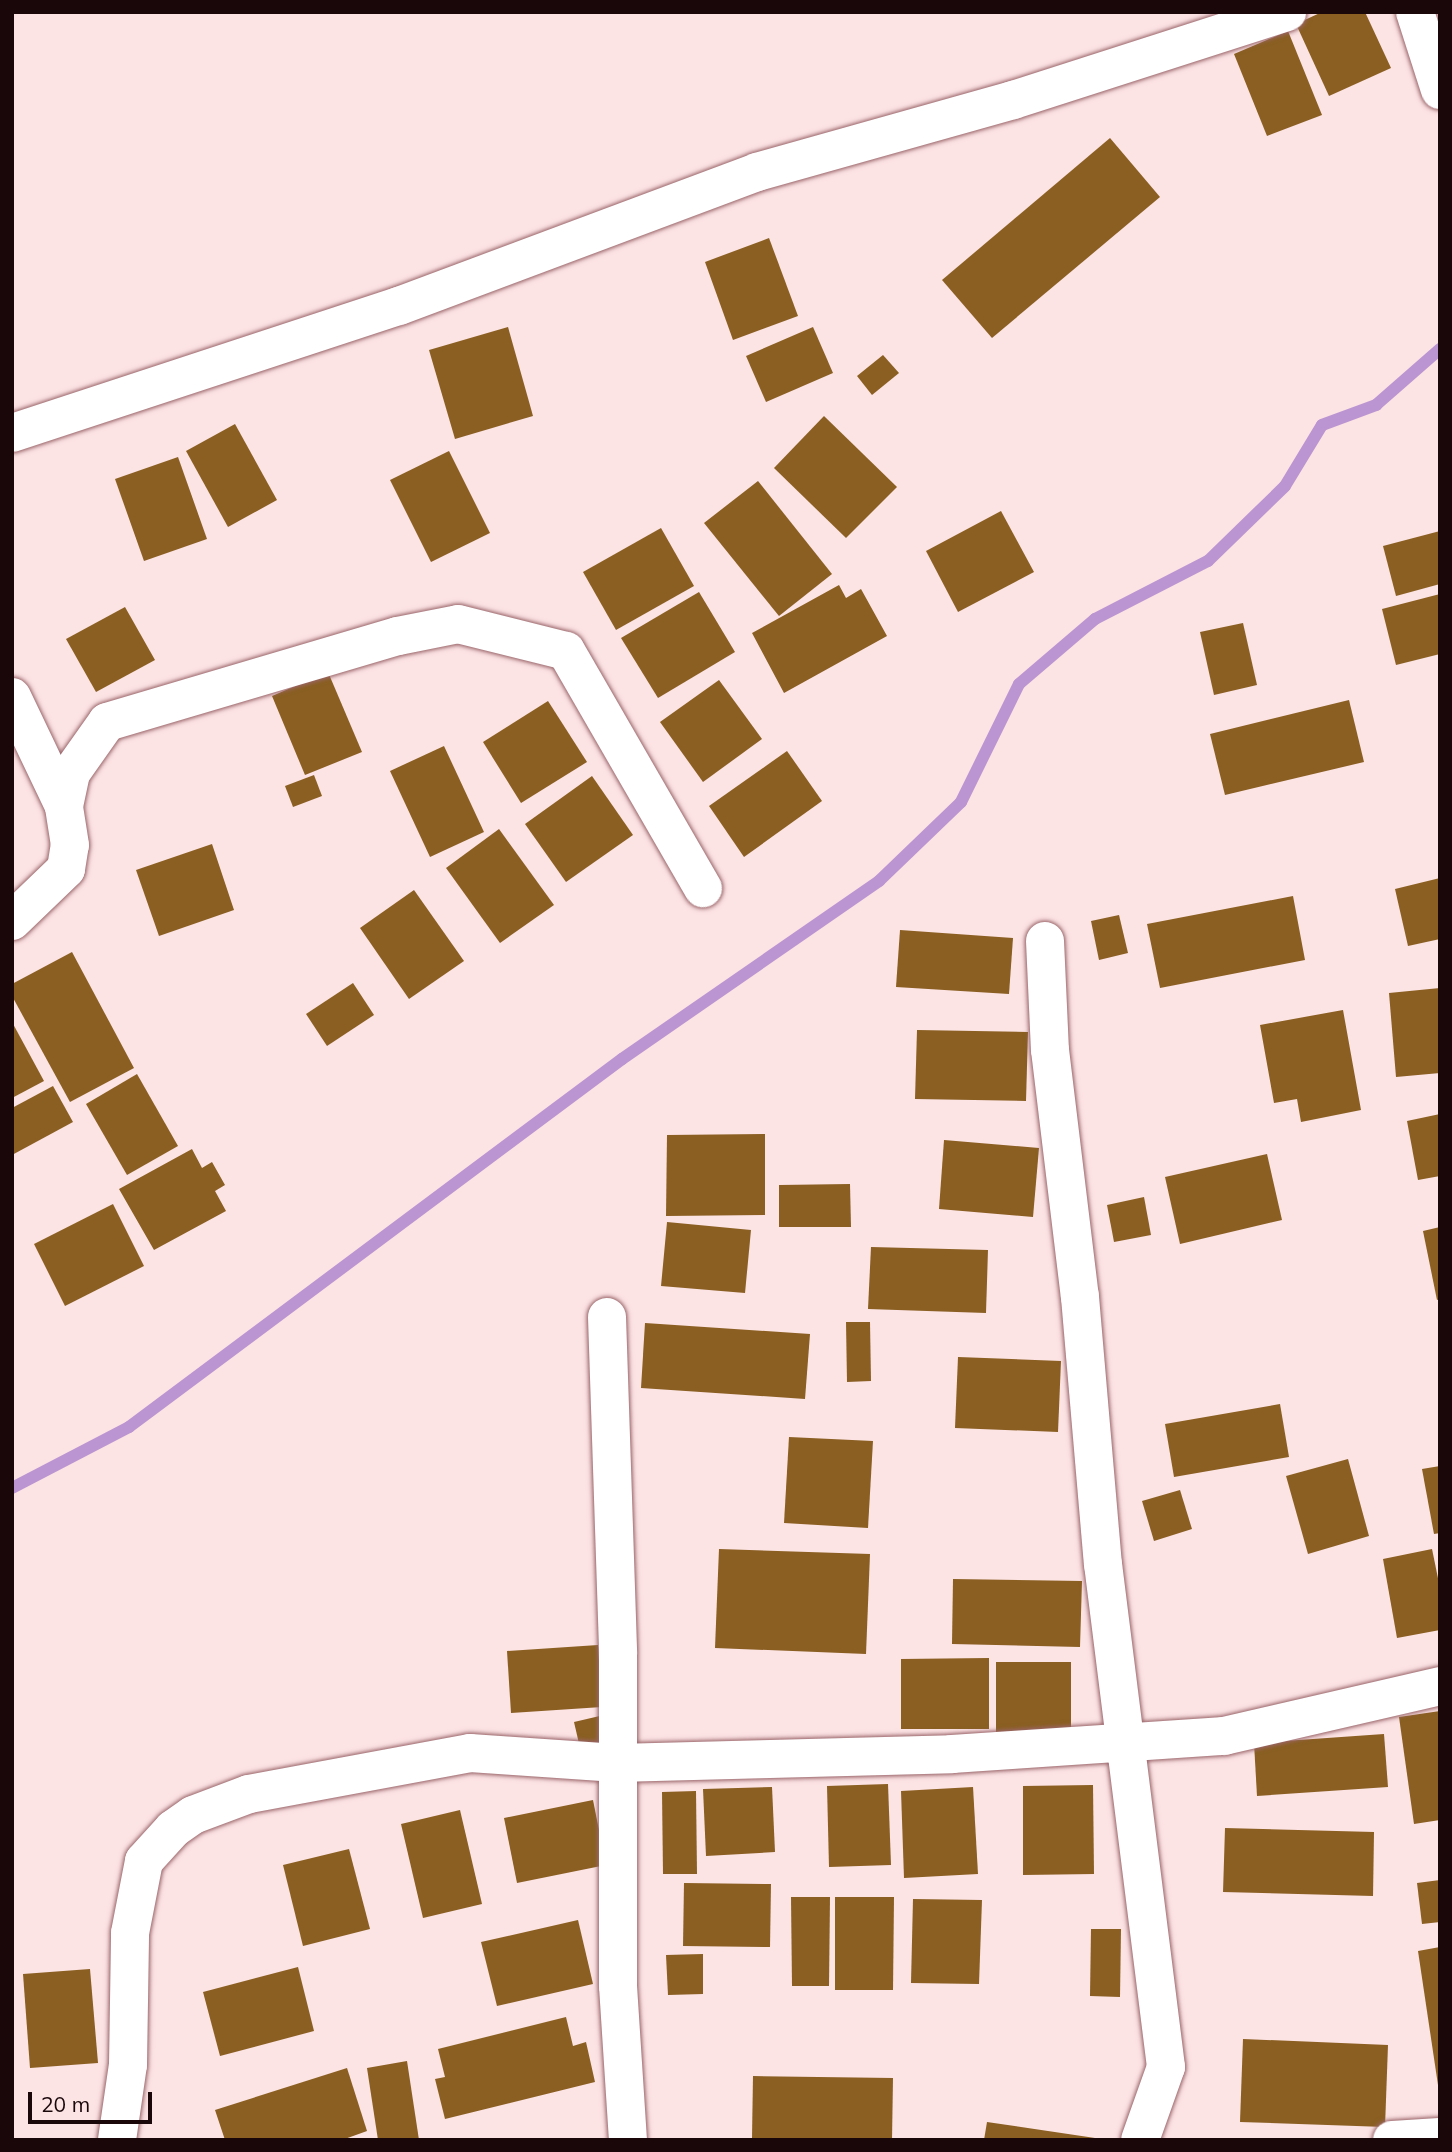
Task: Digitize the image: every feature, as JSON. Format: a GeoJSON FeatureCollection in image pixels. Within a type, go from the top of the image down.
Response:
{"type":"FeatureCollection","features":[{"type":"Feature","properties":{"kind":"street"},"geometry":{"type":"LineString","coordinates":[[12,433],[399,306],[757,172],[1013,100],[1287,12]]}},
{"type":"Feature","properties":{"kind":"street"},"geometry":{"type":"LineString","coordinates":[[1415,12],[1440,90]]}},
{"type":"Feature","properties":{"kind":"street"},"geometry":{"type":"LineString","coordinates":[[64,806],[71,774],[89,742],[107,722],[398,636],[457,624],[566,652],[703,888]]}},
{"type":"Feature","properties":{"kind":"street"},"geometry":{"type":"LineString","coordinates":[[12,697],[64,806],[70,845],[66,869],[12,921]]}},
{"type":"Feature","properties":{"kind":"street"},"geometry":{"type":"LineString","coordinates":[[1045,941],[1050,1050],[1080,1297],[1123,1742],[1166,2067],[1140,2140]]}},
{"type":"Feature","properties":{"kind":"street"},"geometry":{"type":"LineString","coordinates":[[607,1317],[618,1654],[618,1986],[628,2140]]}},
{"type":"Feature","properties":{"kind":"street"},"geometry":{"type":"LineString","coordinates":[[117,2140],[128,2065],[130,1933],[136,1882],[144,1861],[173,1829],[193,1815],[249,1794],[470,1753],[617,1763],[952,1754],[1224,1736],[1440,1686]]}},
{"type":"Feature","properties":{"kind":"street"},"geometry":{"type":"LineString","coordinates":[[1392,2140],[1440,2137]]}},
{"type":"Feature","properties":{"kind":"building"},"geometry":{"type":"Polygon","coordinates":[[[1322,12],[1365,12],[1391,68],[1329,96],[1296,24],[1322,12]]]}},
{"type":"Feature","properties":{"kind":"building"},"geometry":{"type":"Polygon","coordinates":[[[1288,31],[1322,115],[1267,136],[1234,54],[1288,31]]]}},
{"type":"Feature","properties":{"kind":"building"},"geometry":{"type":"Polygon","coordinates":[[[1110,138],[1160,197],[992,338],[942,280],[1110,138]]]}},
{"type":"Feature","properties":{"kind":"building"},"geometry":{"type":"Polygon","coordinates":[[[769,238],[798,316],[733,340],[705,262],[769,238]]]}},
{"type":"Feature","properties":{"kind":"building"},"geometry":{"type":"Polygon","coordinates":[[[508,327],[533,416],[455,439],[429,350],[508,327]]]}},
{"type":"Feature","properties":{"kind":"building"},"geometry":{"type":"Polygon","coordinates":[[[813,327],[833,373],[766,402],[746,356],[813,327]]]}},
{"type":"Feature","properties":{"kind":"building"},"geometry":{"type":"Polygon","coordinates":[[[883,355],[899,373],[872,395],[857,376],[883,355]]]}},
{"type":"Feature","properties":{"kind":"building"},"geometry":{"type":"Polygon","coordinates":[[[824,416],[897,487],[846,538],[774,468],[824,416]]]}},
{"type":"Feature","properties":{"kind":"building"},"geometry":{"type":"Polygon","coordinates":[[[235,424],[277,500],[228,527],[186,451],[235,424]]]}},
{"type":"Feature","properties":{"kind":"building"},"geometry":{"type":"Polygon","coordinates":[[[449,451],[490,533],[431,562],[390,480],[449,451]]]}},
{"type":"Feature","properties":{"kind":"building"},"geometry":{"type":"Polygon","coordinates":[[[178,457],[207,539],[144,561],[115,479],[178,457]]]}},
{"type":"Feature","properties":{"kind":"building"},"geometry":{"type":"Polygon","coordinates":[[[758,481],[832,574],[779,616],[704,523],[758,481]]]}},
{"type":"Feature","properties":{"kind":"building"},"geometry":{"type":"Polygon","coordinates":[[[1001,511],[1034,572],[958,612],[926,551],[1001,511]]]}},
{"type":"Feature","properties":{"kind":"building"},"geometry":{"type":"Polygon","coordinates":[[[661,528],[694,586],[616,630],[583,572],[661,528]]]}},
{"type":"Feature","properties":{"kind":"building"},"geometry":{"type":"Polygon","coordinates":[[[1440,531],[1440,584],[1396,596],[1383,546],[1440,531]]]}},
{"type":"Feature","properties":{"kind":"building"},"geometry":{"type":"Polygon","coordinates":[[[839,585],[846,598],[861,589],[887,636],[784,693],[752,633],[839,585]]]}},
{"type":"Feature","properties":{"kind":"building"},"geometry":{"type":"Polygon","coordinates":[[[699,592],[735,652],[658,698],[621,638],[699,592]]]}},
{"type":"Feature","properties":{"kind":"building"},"geometry":{"type":"Polygon","coordinates":[[[1440,594],[1440,654],[1396,665],[1382,609],[1440,594]]]}},
{"type":"Feature","properties":{"kind":"building"},"geometry":{"type":"Polygon","coordinates":[[[125,607],[155,660],[96,692],[66,639],[125,607]]]}},
{"type":"Feature","properties":{"kind":"building"},"geometry":{"type":"Polygon","coordinates":[[[1243,623],[1257,685],[1214,695],[1200,632],[1243,623]]]}},
{"type":"Feature","properties":{"kind":"building"},"geometry":{"type":"Polygon","coordinates":[[[328,672],[362,752],[305,775],[272,696],[328,672]]]}},
{"type":"Feature","properties":{"kind":"building"},"geometry":{"type":"Polygon","coordinates":[[[719,680],[762,739],[703,782],[660,722],[719,680]]]}},
{"type":"Feature","properties":{"kind":"building"},"geometry":{"type":"Polygon","coordinates":[[[1349,700],[1364,762],[1225,795],[1210,734],[1349,700]]]}},
{"type":"Feature","properties":{"kind":"building"},"geometry":{"type":"Polygon","coordinates":[[[548,701],[587,762],[521,803],[483,742],[548,701]]]}},
{"type":"Feature","properties":{"kind":"building"},"geometry":{"type":"Polygon","coordinates":[[[444,746],[484,832],[430,857],[390,771],[444,746]]]}},
{"type":"Feature","properties":{"kind":"building"},"geometry":{"type":"Polygon","coordinates":[[[787,751],[822,801],[744,857],[709,806],[787,751]]]}},
{"type":"Feature","properties":{"kind":"building"},"geometry":{"type":"Polygon","coordinates":[[[314,775],[322,796],[293,807],[285,786],[314,775]]]}},
{"type":"Feature","properties":{"kind":"building"},"geometry":{"type":"Polygon","coordinates":[[[592,776],[633,835],[566,882],[525,824],[592,776]]]}},
{"type":"Feature","properties":{"kind":"building"},"geometry":{"type":"Polygon","coordinates":[[[499,829],[554,905],[500,943],[446,868],[499,829]]]}},
{"type":"Feature","properties":{"kind":"building"},"geometry":{"type":"Polygon","coordinates":[[[212,844],[234,910],[159,936],[136,870],[212,844]]]}},
{"type":"Feature","properties":{"kind":"building"},"geometry":{"type":"Polygon","coordinates":[[[1440,878],[1440,939],[1408,946],[1395,889],[1440,878]]]}},
{"type":"Feature","properties":{"kind":"building"},"geometry":{"type":"Polygon","coordinates":[[[414,890],[464,961],[409,999],[360,928],[414,890]]]}},
{"type":"Feature","properties":{"kind":"building"},"geometry":{"type":"Polygon","coordinates":[[[1293,896],[1305,960],[1160,988],[1147,924],[1293,896]]]}},
{"type":"Feature","properties":{"kind":"building"},"geometry":{"type":"Polygon","coordinates":[[[1119,915],[1128,953],[1099,960],[1091,921],[1119,915]]]}},
{"type":"Feature","properties":{"kind":"building"},"geometry":{"type":"Polygon","coordinates":[[[900,930],[1013,938],[1009,994],[896,987],[900,930]]]}},
{"type":"Feature","properties":{"kind":"building"},"geometry":{"type":"Polygon","coordinates":[[[72,952],[134,1068],[70,1102],[12,996],[12,984],[72,952]]]}},
{"type":"Feature","properties":{"kind":"building"},"geometry":{"type":"Polygon","coordinates":[[[353,983],[374,1015],[327,1046],[306,1014],[353,983]]]}},
{"type":"Feature","properties":{"kind":"building"},"geometry":{"type":"Polygon","coordinates":[[[1440,988],[1440,1073],[1396,1077],[1389,993],[1440,988]]]}},
{"type":"Feature","properties":{"kind":"building"},"geometry":{"type":"Polygon","coordinates":[[[1343,1010],[1361,1110],[1301,1122],[1297,1099],[1274,1103],[1260,1025],[1343,1010]]]}},
{"type":"Feature","properties":{"kind":"building"},"geometry":{"type":"Polygon","coordinates":[[[12,1022],[44,1081],[12,1098],[12,1022]]]}},
{"type":"Feature","properties":{"kind":"building"},"geometry":{"type":"Polygon","coordinates":[[[917,1030],[1028,1032],[1026,1101],[915,1099],[917,1030]]]}},
{"type":"Feature","properties":{"kind":"building"},"geometry":{"type":"Polygon","coordinates":[[[137,1074],[178,1146],[127,1175],[86,1104],[137,1074]]]}},
{"type":"Feature","properties":{"kind":"building"},"geometry":{"type":"Polygon","coordinates":[[[53,1086],[73,1122],[12,1155],[12,1108],[53,1086]]]}},
{"type":"Feature","properties":{"kind":"building"},"geometry":{"type":"Polygon","coordinates":[[[1440,1114],[1440,1176],[1418,1180],[1407,1121],[1440,1114]]]}},
{"type":"Feature","properties":{"kind":"building"},"geometry":{"type":"Polygon","coordinates":[[[765,1134],[765,1215],[666,1216],[667,1135],[765,1134]]]}},
{"type":"Feature","properties":{"kind":"building"},"geometry":{"type":"Polygon","coordinates":[[[944,1140],[1039,1148],[1033,1217],[939,1209],[944,1140]]]}},
{"type":"Feature","properties":{"kind":"building"},"geometry":{"type":"Polygon","coordinates":[[[192,1149],[202,1168],[212,1162],[225,1185],[215,1191],[226,1211],[154,1250],[119,1189],[192,1149]]]}},
{"type":"Feature","properties":{"kind":"building"},"geometry":{"type":"Polygon","coordinates":[[[1267,1154],[1282,1220],[1180,1244],[1165,1177],[1267,1154]]]}},
{"type":"Feature","properties":{"kind":"building"},"geometry":{"type":"Polygon","coordinates":[[[850,1184],[851,1227],[779,1227],[779,1185],[850,1184]]]}},
{"type":"Feature","properties":{"kind":"building"},"geometry":{"type":"Polygon","coordinates":[[[1144,1197],[1151,1235],[1114,1242],[1107,1205],[1144,1197]]]}},
{"type":"Feature","properties":{"kind":"building"},"geometry":{"type":"Polygon","coordinates":[[[113,1204],[144,1266],[65,1306],[34,1244],[113,1204]]]}},
{"type":"Feature","properties":{"kind":"building"},"geometry":{"type":"Polygon","coordinates":[[[667,1222],[751,1230],[745,1293],[661,1286],[667,1222]]]}},
{"type":"Feature","properties":{"kind":"building"},"geometry":{"type":"Polygon","coordinates":[[[1440,1227],[1440,1299],[1437,1300],[1423,1231],[1440,1227]]]}},
{"type":"Feature","properties":{"kind":"building"},"geometry":{"type":"Polygon","coordinates":[[[871,1247],[988,1250],[986,1313],[868,1309],[871,1247]]]}},
{"type":"Feature","properties":{"kind":"building"},"geometry":{"type":"Polygon","coordinates":[[[846,1322],[870,1322],[871,1381],[847,1382],[846,1322]]]}},
{"type":"Feature","properties":{"kind":"building"},"geometry":{"type":"Polygon","coordinates":[[[645,1323],[810,1334],[805,1399],[641,1388],[645,1323]]]}},
{"type":"Feature","properties":{"kind":"building"},"geometry":{"type":"Polygon","coordinates":[[[958,1357],[1061,1361],[1058,1432],[955,1428],[958,1357]]]}},
{"type":"Feature","properties":{"kind":"building"},"geometry":{"type":"Polygon","coordinates":[[[1280,1404],[1289,1457],[1174,1477],[1165,1424],[1280,1404]]]}},
{"type":"Feature","properties":{"kind":"building"},"geometry":{"type":"Polygon","coordinates":[[[789,1437],[873,1441],[868,1528],[784,1523],[789,1437]]]}},
{"type":"Feature","properties":{"kind":"building"},"geometry":{"type":"Polygon","coordinates":[[[1348,1459],[1369,1536],[1308,1554],[1286,1476],[1348,1459]]]}},
{"type":"Feature","properties":{"kind":"building"},"geometry":{"type":"Polygon","coordinates":[[[1440,1466],[1440,1533],[1434,1534],[1422,1469],[1440,1466]]]}},
{"type":"Feature","properties":{"kind":"building"},"geometry":{"type":"Polygon","coordinates":[[[1180,1490],[1192,1529],[1154,1541],[1142,1501],[1180,1490]]]}},
{"type":"Feature","properties":{"kind":"building"},"geometry":{"type":"Polygon","coordinates":[[[719,1549],[870,1554],[866,1654],[715,1648],[719,1549]]]}},
{"type":"Feature","properties":{"kind":"building"},"geometry":{"type":"Polygon","coordinates":[[[1432,1549],[1440,1588],[1440,1630],[1397,1638],[1383,1559],[1432,1549]]]}},
{"type":"Feature","properties":{"kind":"building"},"geometry":{"type":"Polygon","coordinates":[[[953,1579],[1082,1581],[1080,1647],[952,1644],[953,1579]]]}},
{"type":"Feature","properties":{"kind":"building"},"geometry":{"type":"Polygon","coordinates":[[[598,1645],[602,1707],[511,1713],[507,1651],[598,1645]]]}},
{"type":"Feature","properties":{"kind":"building"},"geometry":{"type":"Polygon","coordinates":[[[989,1658],[989,1729],[901,1729],[901,1659],[989,1658]]]}},
{"type":"Feature","properties":{"kind":"building"},"geometry":{"type":"Polygon","coordinates":[[[996,1662],[1071,1662],[1071,1737],[996,1737],[996,1662]]]}},
{"type":"Feature","properties":{"kind":"building"},"geometry":{"type":"Polygon","coordinates":[[[1440,1711],[1440,1820],[1414,1824],[1399,1717],[1440,1711]]]}},
{"type":"Feature","properties":{"kind":"building"},"geometry":{"type":"Polygon","coordinates":[[[604,1715],[610,1740],[580,1748],[574,1722],[604,1715]]]}},
{"type":"Feature","properties":{"kind":"building"},"geometry":{"type":"Polygon","coordinates":[[[1384,1734],[1388,1787],[1257,1796],[1254,1743],[1384,1734]]]}},
{"type":"Feature","properties":{"kind":"building"},"geometry":{"type":"Polygon","coordinates":[[[888,1784],[891,1865],[829,1867],[827,1786],[888,1784]]]}},
{"type":"Feature","properties":{"kind":"building"},"geometry":{"type":"Polygon","coordinates":[[[1093,1785],[1094,1874],[1023,1875],[1023,1786],[1093,1785]]]}},
{"type":"Feature","properties":{"kind":"building"},"geometry":{"type":"Polygon","coordinates":[[[772,1787],[775,1852],[706,1856],[703,1789],[772,1787]]]}},
{"type":"Feature","properties":{"kind":"building"},"geometry":{"type":"Polygon","coordinates":[[[973,1787],[978,1874],[904,1878],[901,1791],[973,1787]]]}},
{"type":"Feature","properties":{"kind":"building"},"geometry":{"type":"Polygon","coordinates":[[[696,1791],[697,1874],[663,1874],[662,1792],[696,1791]]]}},
{"type":"Feature","properties":{"kind":"building"},"geometry":{"type":"Polygon","coordinates":[[[593,1800],[606,1865],[517,1883],[504,1818],[593,1800]]]}},
{"type":"Feature","properties":{"kind":"building"},"geometry":{"type":"Polygon","coordinates":[[[460,1810],[482,1904],[423,1918],[401,1824],[460,1810]]]}},
{"type":"Feature","properties":{"kind":"building"},"geometry":{"type":"Polygon","coordinates":[[[1225,1828],[1374,1832],[1373,1896],[1223,1892],[1225,1828]]]}},
{"type":"Feature","properties":{"kind":"building"},"geometry":{"type":"Polygon","coordinates":[[[349,1849],[370,1929],[303,1946],[283,1865],[349,1849]]]}},
{"type":"Feature","properties":{"kind":"building"},"geometry":{"type":"Polygon","coordinates":[[[1440,1880],[1440,1922],[1422,1924],[1417,1883],[1440,1880]]]}},
{"type":"Feature","properties":{"kind":"building"},"geometry":{"type":"Polygon","coordinates":[[[684,1883],[771,1884],[770,1947],[683,1946],[684,1883]]]}},
{"type":"Feature","properties":{"kind":"building"},"geometry":{"type":"Polygon","coordinates":[[[791,1897],[830,1897],[829,1986],[792,1986],[791,1897]]]}},
{"type":"Feature","properties":{"kind":"building"},"geometry":{"type":"Polygon","coordinates":[[[835,1897],[894,1897],[893,1990],[835,1990],[835,1897]]]}},
{"type":"Feature","properties":{"kind":"building"},"geometry":{"type":"Polygon","coordinates":[[[913,1899],[982,1900],[979,1984],[911,1983],[913,1899]]]}},
{"type":"Feature","properties":{"kind":"building"},"geometry":{"type":"Polygon","coordinates":[[[578,1920],[593,1984],[497,2006],[481,1942],[578,1920]]]}},
{"type":"Feature","properties":{"kind":"building"},"geometry":{"type":"Polygon","coordinates":[[[1091,1929],[1121,1929],[1120,1997],[1090,1996],[1091,1929]]]}},
{"type":"Feature","properties":{"kind":"building"},"geometry":{"type":"Polygon","coordinates":[[[1440,1947],[1440,2085],[1438,2085],[1418,1951],[1440,1947]]]}},
{"type":"Feature","properties":{"kind":"building"},"geometry":{"type":"Polygon","coordinates":[[[703,1954],[703,1994],[668,1995],[666,1955],[703,1954]]]}},
{"type":"Feature","properties":{"kind":"building"},"geometry":{"type":"Polygon","coordinates":[[[298,1967],[314,2031],[220,2056],[203,1992],[298,1967]]]}},
{"type":"Feature","properties":{"kind":"building"},"geometry":{"type":"Polygon","coordinates":[[[90,1969],[98,2063],[30,2068],[23,1974],[90,1969]]]}},
{"type":"Feature","properties":{"kind":"building"},"geometry":{"type":"Polygon","coordinates":[[[566,2017],[573,2046],[586,2042],[595,2082],[445,2119],[435,2079],[445,2077],[438,2049],[566,2017]]]}},
{"type":"Feature","properties":{"kind":"building"},"geometry":{"type":"Polygon","coordinates":[[[1243,2039],[1388,2045],[1385,2127],[1240,2122],[1243,2039]]]}},
{"type":"Feature","properties":{"kind":"building"},"geometry":{"type":"Polygon","coordinates":[[[407,2061],[419,2140],[378,2140],[367,2068],[407,2061]]]}},
{"type":"Feature","properties":{"kind":"building"},"geometry":{"type":"Polygon","coordinates":[[[347,2068],[367,2131],[342,2140],[225,2140],[215,2110],[347,2068]]]}},
{"type":"Feature","properties":{"kind":"building"},"geometry":{"type":"Polygon","coordinates":[[[753,2076],[893,2078],[892,2140],[752,2138],[753,2076]]]}},
{"type":"Feature","properties":{"kind":"building"},"geometry":{"type":"Polygon","coordinates":[[[987,2122],[1095,2138],[1095,2140],[984,2140],[987,2122]]]}},
{"type":"Feature","properties":{"kind":"waterway"},"geometry":{"type":"LineString","coordinates":[[12,1488],[129,1427],[622,1059],[879,881],[961,802],[1019,684],[1095,619],[1208,561],[1285,486],[1322,425],[1376,405],[1440,349]]}}]}
